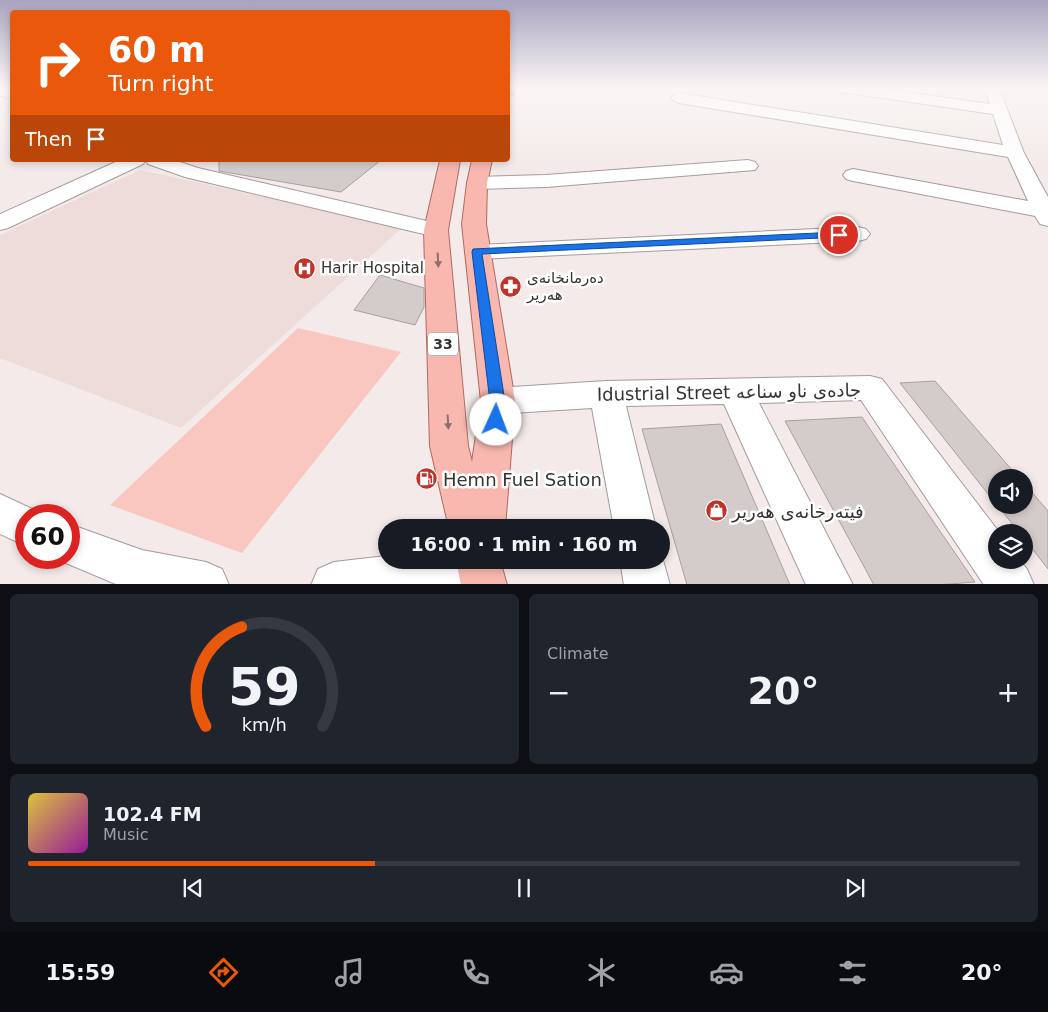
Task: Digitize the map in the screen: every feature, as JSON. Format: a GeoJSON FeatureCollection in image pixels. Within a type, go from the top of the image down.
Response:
{"type":"FeatureCollection","features":[{"type":"Feature","properties":{"kind":"main road","name":"33"},"geometry":{"type":"LineString","coordinates":[[450,162],[436,230],[449,446],[469,519]]}},
{"type":"Feature","properties":{"kind":"main road"},"geometry":{"type":"LineString","coordinates":[[480,171],[474,224],[498,402],[483,519]]}},
{"type":"Feature","properties":{"kind":"street"},"geometry":{"type":"LineString","coordinates":[[784,115],[1015,153]]}},
{"type":"Feature","properties":{"kind":"street"},"geometry":{"type":"LineString","coordinates":[[1002,115],[1015,153],[1046,215]]}},
{"type":"Feature","properties":{"kind":"street"},"geometry":{"type":"LineString","coordinates":[[0,223],[132,162]]}},
{"type":"Feature","properties":{"kind":"street"},"geometry":{"type":"LineString","coordinates":[[161,162],[192,173],[436,230]]}},
{"type":"Feature","properties":{"kind":"street"},"geometry":{"type":"LineString","coordinates":[[192,173],[212,162]]}},
{"type":"Feature","properties":{"kind":"street"},"geometry":{"type":"LineString","coordinates":[[480,171],[546,182],[748,166]]}},
{"type":"Feature","properties":{"kind":"street"},"geometry":{"type":"LineString","coordinates":[[853,175],[1046,215]]}},
{"type":"Feature","properties":{"kind":"street"},"geometry":{"type":"LineString","coordinates":[[477,252],[858,234]]}},
{"type":"Feature","properties":{"kind":"street","name":"Idustrial Street جادەی ناو سناعە"},"geometry":{"type":"LineString","coordinates":[[498,402],[606,394],[870,388],[1011,584]]}},
{"type":"Feature","properties":{"kind":"street"},"geometry":{"type":"LineString","coordinates":[[736,392],[830,584]]}},
{"type":"Feature","properties":{"kind":"street"},"geometry":{"type":"LineString","coordinates":[[606,394],[633,519]]}},
{"type":"Feature","properties":{"kind":"street"},"geometry":{"type":"LineString","coordinates":[[0,513],[15,522]]}},
{"type":"Feature","properties":{"kind":"street"},"geometry":{"type":"LineString","coordinates":[[80,548],[142,572],[206,584]]}},
{"type":"Feature","properties":{"kind":"street"},"geometry":{"type":"LineString","coordinates":[[334,584],[406,569]]}},
{"type":"Feature","properties":{"kind":"street"},"geometry":{"type":"LineString","coordinates":[[644,569],[647,584]]}},
{"type":"Feature","properties":{"kind":"shaded area"},"geometry":{"type":"Polygon","coordinates":[[[140,170],[403,227],[181,428],[0,358],[0,235],[140,170]]]}},
{"type":"Feature","properties":{"kind":"shaded area"},"geometry":{"type":"Polygon","coordinates":[[[298,328],[401,352],[242,553],[110,505],[298,328]]]}},
{"type":"Feature","properties":{"kind":"building"},"geometry":{"type":"Polygon","coordinates":[[[219,162],[378,162],[341,192],[219,171],[219,162]]]}},
{"type":"Feature","properties":{"kind":"building"},"geometry":{"type":"Polygon","coordinates":[[[380,275],[424,288],[424,307],[415,325],[354,310],[380,275]]]}},
{"type":"Feature","properties":{"kind":"building"},"geometry":{"type":"Polygon","coordinates":[[[935,381],[1011,469],[988,469],[988,494],[900,383],[935,381]]]}},
{"type":"Feature","properties":{"kind":"building"},"geometry":{"type":"Polygon","coordinates":[[[862,417],[975,582],[950,584],[873,584],[785,421],[862,417]]]}},
{"type":"Feature","properties":{"kind":"building"},"geometry":{"type":"Polygon","coordinates":[[[721,424],[790,584],[687,584],[670,526],[670,519],[668,519],[642,429],[721,424]]]}},
{"type":"Feature","properties":{"kind":"building"},"geometry":{"type":"Polygon","coordinates":[[[1033,494],[1048,511],[1048,569],[1033,550],[1033,524],[1012,524],[1004,514],[1033,514],[1033,494]]]}},
{"type":"Feature","properties":{"kind":"place","name":"‌Harir Hospital"},"geometry":{"type":"Point","coordinates":[305,268]}},
{"type":"Feature","properties":{"kind":"place","name":"دەرمانخانەی هەریر"},"geometry":{"type":"Point","coordinates":[511,287]}},
{"type":"Feature","properties":{"kind":"place","name":"Hemn Fuel Sation"},"geometry":{"type":"Point","coordinates":[427,479]}},
{"type":"Feature","properties":{"kind":"place","name":"فیتەرخانەی هەریر"},"geometry":{"type":"Point","coordinates":[716,511]}},
{"type":"Feature","properties":{"kind":"route"},"geometry":{"type":"LineString","coordinates":[[496,420],[498,402],[477,252],[839,235]]}}]}
